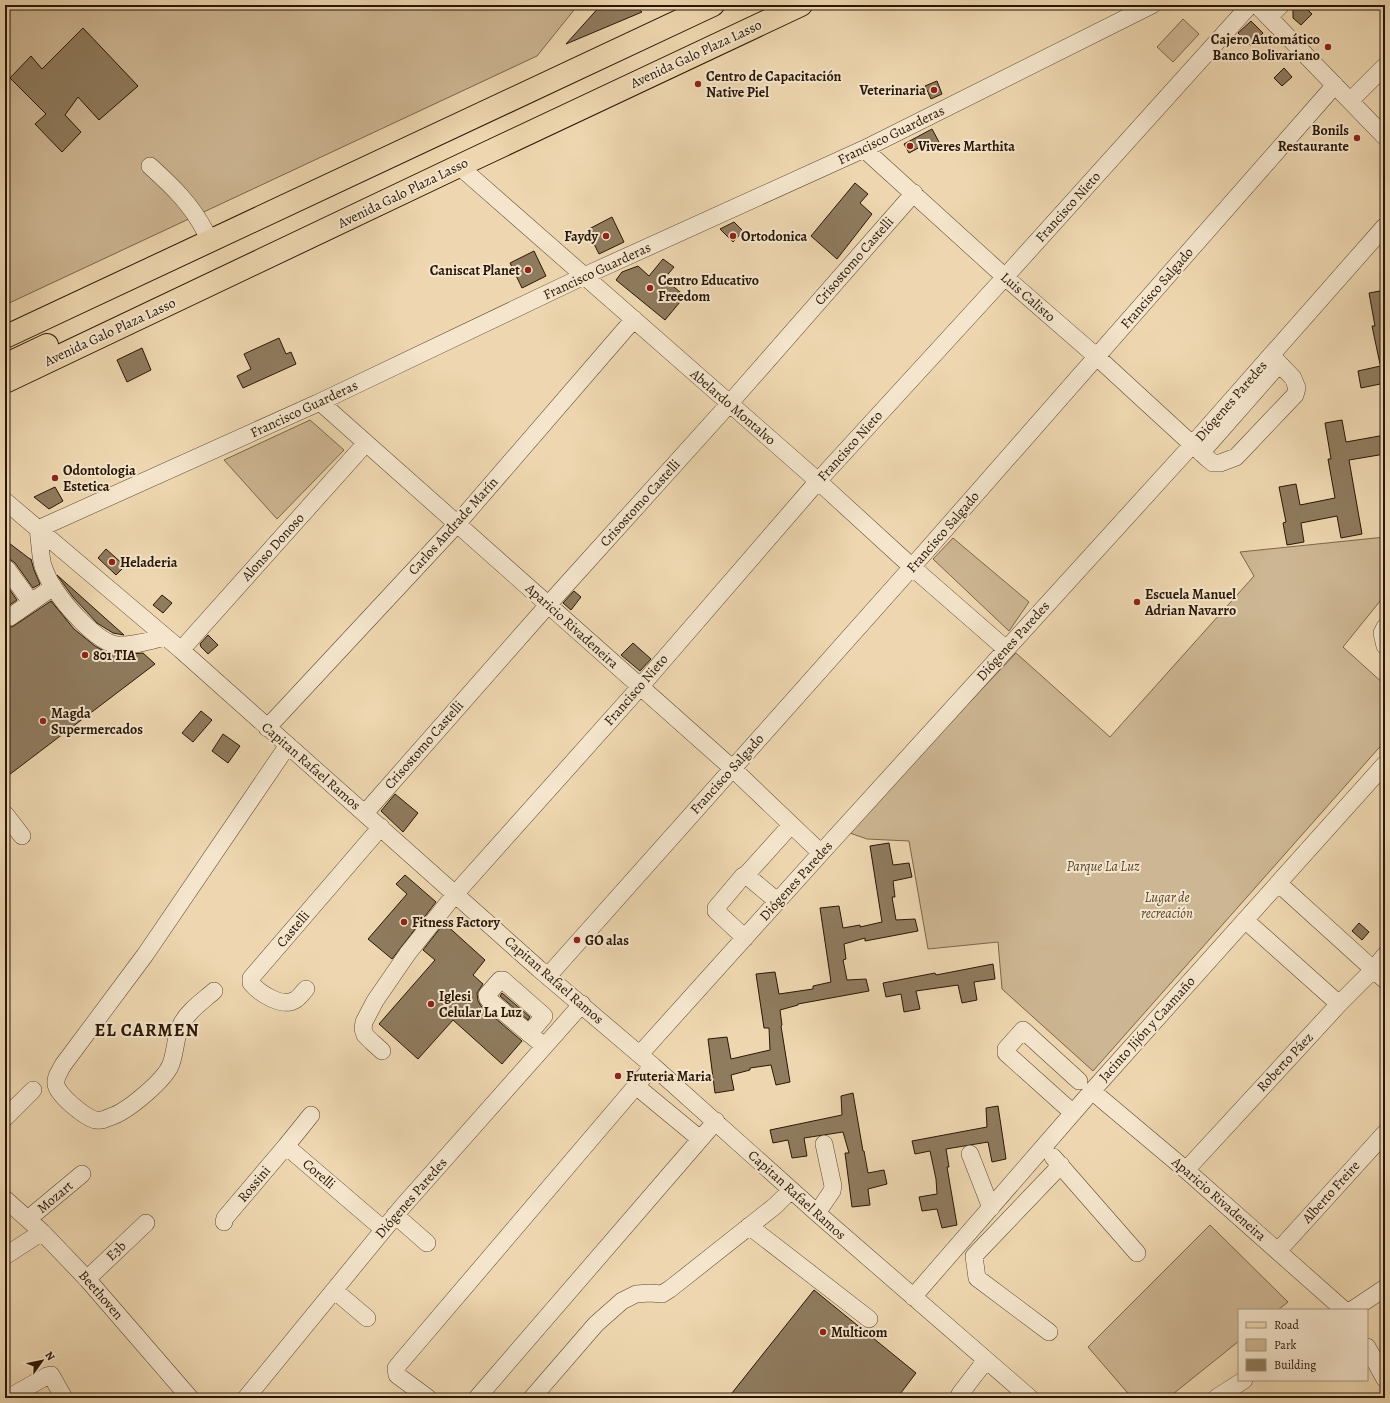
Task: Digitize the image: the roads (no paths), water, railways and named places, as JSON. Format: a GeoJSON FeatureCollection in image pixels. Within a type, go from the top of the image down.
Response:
{"type":"FeatureCollection","features":[{"type":"Feature","properties":{"kind":"main road"},"geometry":{"type":"LineString","coordinates":[[5,321],[205,231],[680,5]]}},
{"type":"Feature","properties":{"kind":"main road"},"geometry":{"type":"LineString","coordinates":[[5,337],[713,5]]}},
{"type":"Feature","properties":{"kind":"main road","name":"Avenida Galo Plaza Lasso"},"geometry":{"type":"LineString","coordinates":[[5,365],[770,5]]}},
{"type":"Feature","properties":{"kind":"main road","name":"Avenida Galo Plaza Lasso"},"geometry":{"type":"LineString","coordinates":[[5,382],[801,5]]}},
{"type":"Feature","properties":{"kind":"street","name":"Francisco Guarderas"},"geometry":{"type":"LineString","coordinates":[[38,529],[320,402],[584,276],[864,149],[1152,5]]}},
{"type":"Feature","properties":{"kind":"street","name":"Francisco Nieto"},"geometry":{"type":"LineString","coordinates":[[382,1051],[366,1034],[363,1029],[364,1022],[375,1001],[408,953],[456,893],[640,687],[818,481],[1005,277],[1250,5]]}},
{"type":"Feature","properties":{"kind":"street"},"geometry":{"type":"LineString","coordinates":[[1257,5],[1385,137]]}},
{"type":"Feature","properties":{"kind":"street"},"geometry":{"type":"LineString","coordinates":[[1269,17],[1281,5]]}},
{"type":"Feature","properties":{"kind":"street"},"geometry":{"type":"LineString","coordinates":[[1350,101],[1385,66]]}},
{"type":"Feature","properties":{"kind":"street","name":"Francisco Salgado"},"geometry":{"type":"LineString","coordinates":[[548,976],[912,567],[1335,85]]}},
{"type":"Feature","properties":{"kind":"street","name":"Luis Calisto"},"geometry":{"type":"LineString","coordinates":[[864,149],[1005,277],[1097,357],[1213,463],[1220,463],[1236,456],[1294,395],[1297,388],[1293,378],[1275,360]]}},
{"type":"Feature","properties":{"kind":"street"},"geometry":{"type":"LineString","coordinates":[[150,166],[182,196],[197,215],[205,231]]}},
{"type":"Feature","properties":{"kind":"street","name":"Abelardo Montalvo"},"geometry":{"type":"LineString","coordinates":[[459,166],[730,403],[912,567],[1006,649]]}},
{"type":"Feature","properties":{"kind":"street","name":"Crisostomo Castelli"},"geometry":{"type":"LineString","coordinates":[[365,813],[548,605],[730,403],[914,193]]}},
{"type":"Feature","properties":{"kind":"street","name":"Diógenes Paredes"},"geometry":{"type":"LineString","coordinates":[[640,1054],[1006,649],[1196,449],[1275,360],[1385,226]]}},
{"type":"Feature","properties":{"kind":"street","name":"Carlos Andrade Marín"},"geometry":{"type":"LineString","coordinates":[[267,728],[457,524],[634,319]]}},
{"type":"Feature","properties":{"kind":"street","name":"Aparicio Rivadeneira"},"geometry":{"type":"LineString","coordinates":[[320,402],[732,768],[821,853]]}},
{"type":"Feature","properties":{"kind":"street","name":"Alonso Donoso"},"geometry":{"type":"LineString","coordinates":[[181,650],[366,443]]}},
{"type":"Feature","properties":{"kind":"street","name":"Capitan Rafael Ramos"},"geometry":{"type":"LineString","coordinates":[[5,501],[181,650],[267,728],[456,893],[548,976],[716,1121],[817,1213],[1030,1398]]}},
{"type":"Feature","properties":{"kind":"street"},"geometry":{"type":"LineString","coordinates":[[38,529],[43,564],[53,587],[83,623],[96,635],[106,642],[116,645],[140,644],[165,637]]}},
{"type":"Feature","properties":{"kind":"street"},"geometry":{"type":"LineString","coordinates":[[6,569],[31,602]]}},
{"type":"Feature","properties":{"kind":"street"},"geometry":{"type":"LineString","coordinates":[[5,616],[10,617],[53,587]]}},
{"type":"Feature","properties":{"kind":"street"},"geometry":{"type":"LineString","coordinates":[[1385,627],[1382,633],[1385,646]]}},
{"type":"Feature","properties":{"kind":"street"},"geometry":{"type":"LineString","coordinates":[[214,991],[182,1022],[171,1064],[166,1072],[138,1100],[122,1111],[108,1118],[96,1120],[84,1114],[59,1093],[56,1086],[56,1078],[63,1065],[145,955],[288,745]]}},
{"type":"Feature","properties":{"kind":"street","name":"Jacinto Jijón y Caamaño"},"geometry":{"type":"LineString","coordinates":[[913,1297],[1073,1113],[1085,1086],[1245,920],[1385,764]]}},
{"type":"Feature","properties":{"kind":"street"},"geometry":{"type":"LineString","coordinates":[[5,814],[22,836]]}},
{"type":"Feature","properties":{"kind":"street"},"geometry":{"type":"LineString","coordinates":[[745,938],[716,911],[716,908],[743,876],[746,876],[791,825]]}},
{"type":"Feature","properties":{"kind":"street","name":"Castelli"},"geometry":{"type":"LineString","coordinates":[[306,989],[295,1000],[282,1002],[261,992],[251,983],[252,978],[381,827]]}},
{"type":"Feature","properties":{"kind":"street"},"geometry":{"type":"LineString","coordinates":[[746,876],[777,901]]}},
{"type":"Feature","properties":{"kind":"street"},"geometry":{"type":"LineString","coordinates":[[1278,883],[1379,975]]}},
{"type":"Feature","properties":{"kind":"street"},"geometry":{"type":"LineString","coordinates":[[1245,920],[1339,1004]]}},
{"type":"Feature","properties":{"kind":"street","name":"Roberto Páez"},"geometry":{"type":"LineString","coordinates":[[1186,1170],[1339,1004],[1379,975],[1385,955]]}},
{"type":"Feature","properties":{"kind":"street","name":"Diógenes Paredes"},"geometry":{"type":"LineString","coordinates":[[246,1398],[395,1215],[582,1004]]}},
{"type":"Feature","properties":{"kind":"street","name":"Aparicio Rivadeneira"},"geometry":{"type":"LineString","coordinates":[[1073,1113],[1006,1053],[1006,1049],[1023,1030],[1085,1086],[1186,1170],[1343,1309]]}},
{"type":"Feature","properties":{"kind":"street"},"geometry":{"type":"LineString","coordinates":[[529,1034],[544,1046]]}},
{"type":"Feature","properties":{"kind":"street"},"geometry":{"type":"LineString","coordinates":[[428,1398],[398,1375],[396,1368],[653,1066]]}},
{"type":"Feature","properties":{"kind":"street"},"geometry":{"type":"LineString","coordinates":[[636,1086],[700,1139]]}},
{"type":"Feature","properties":{"kind":"street"},"geometry":{"type":"LineString","coordinates":[[5,1118],[33,1090]]}},
{"type":"Feature","properties":{"kind":"street"},"geometry":{"type":"LineString","coordinates":[[286,1146],[311,1115]]}},
{"type":"Feature","properties":{"kind":"street"},"geometry":{"type":"LineString","coordinates":[[477,1398],[716,1121]]}},
{"type":"Feature","properties":{"kind":"street","name":"Alberto Freire"},"geometry":{"type":"LineString","coordinates":[[1278,1251],[1385,1133]]}},
{"type":"Feature","properties":{"kind":"street"},"geometry":{"type":"LineString","coordinates":[[817,1213],[832,1192],[833,1186],[824,1144]]}},
{"type":"Feature","properties":{"kind":"street","name":"Rossini"},"geometry":{"type":"LineString","coordinates":[[224,1222],[224,1218],[286,1146]]}},
{"type":"Feature","properties":{"kind":"street","name":"Corelli"},"geometry":{"type":"LineString","coordinates":[[286,1146],[384,1229]]}},
{"type":"Feature","properties":{"kind":"street"},"geometry":{"type":"LineString","coordinates":[[1043,1147],[1061,1165],[1137,1253]]}},
{"type":"Feature","properties":{"kind":"street"},"geometry":{"type":"LineString","coordinates":[[970,1154],[991,1208]]}},
{"type":"Feature","properties":{"kind":"street"},"geometry":{"type":"LineString","coordinates":[[1049,1332],[977,1278],[974,1256],[1061,1165]]}},
{"type":"Feature","properties":{"kind":"street","name":"Mozart"},"geometry":{"type":"LineString","coordinates":[[28,1219],[82,1174]]}},
{"type":"Feature","properties":{"kind":"street"},"geometry":{"type":"LineString","coordinates":[[532,1398],[596,1324],[622,1301],[636,1294],[662,1294],[670,1289],[775,1206],[791,1190]]}},
{"type":"Feature","properties":{"kind":"street","name":"Beethoven"},"geometry":{"type":"LineString","coordinates":[[8,1207],[28,1219],[87,1278],[190,1398]]}},
{"type":"Feature","properties":{"kind":"street"},"geometry":{"type":"LineString","coordinates":[[395,1215],[427,1243]]}},
{"type":"Feature","properties":{"kind":"street","name":"E3b"},"geometry":{"type":"LineString","coordinates":[[87,1278],[146,1223]]}},
{"type":"Feature","properties":{"kind":"street"},"geometry":{"type":"LineString","coordinates":[[749,1226],[870,1319]]}},
{"type":"Feature","properties":{"kind":"street"},"geometry":{"type":"LineString","coordinates":[[5,1256],[42,1232]]}},
{"type":"Feature","properties":{"kind":"street"},"geometry":{"type":"LineString","coordinates":[[1354,1309],[1385,1288]]}},
{"type":"Feature","properties":{"kind":"street"},"geometry":{"type":"LineString","coordinates":[[334,1290],[367,1318]]}},
{"type":"Feature","properties":{"kind":"street"},"geometry":{"type":"LineString","coordinates":[[1368,1349],[1385,1379]]}},
{"type":"Feature","properties":{"kind":"street"},"geometry":{"type":"LineString","coordinates":[[959,1398],[960,1394],[986,1360]]}},
{"type":"Feature","properties":{"kind":"street"},"geometry":{"type":"LineString","coordinates":[[8,1398],[51,1375],[64,1398]]}},
{"type":"Feature","properties":{"kind":"street"},"geometry":{"type":"LineString","coordinates":[[1218,1397],[1242,1381]]}},
{"type":"Feature","properties":{"kind":"place","name":"Cajero Automático Banco Bolivariano"},"geometry":{"type":"Point","coordinates":[1328,47]}},
{"type":"Feature","properties":{"kind":"place","name":"Centro de Capacitación Native Piel"},"geometry":{"type":"Point","coordinates":[698,84]}},
{"type":"Feature","properties":{"kind":"place","name":"Veterinaria"},"geometry":{"type":"Point","coordinates":[934,90]}},
{"type":"Feature","properties":{"kind":"place","name":"Bonils Restaurante"},"geometry":{"type":"Point","coordinates":[1357,138]}},
{"type":"Feature","properties":{"kind":"place","name":"Viveres Marthita"},"geometry":{"type":"Point","coordinates":[910,146]}},
{"type":"Feature","properties":{"kind":"place","name":"Faydy"},"geometry":{"type":"Point","coordinates":[606,236]}},
{"type":"Feature","properties":{"kind":"place","name":"Ortodonica"},"geometry":{"type":"Point","coordinates":[733,236]}},
{"type":"Feature","properties":{"kind":"place","name":"Caniscat Planet"},"geometry":{"type":"Point","coordinates":[528,270]}},
{"type":"Feature","properties":{"kind":"place","name":"Centro Educativo Freedom"},"geometry":{"type":"Point","coordinates":[650,288]}},
{"type":"Feature","properties":{"kind":"place","name":"Odontologia Estetica"},"geometry":{"type":"Point","coordinates":[55,478]}},
{"type":"Feature","properties":{"kind":"place","name":"Heladeria"},"geometry":{"type":"Point","coordinates":[112,562]}},
{"type":"Feature","properties":{"kind":"place","name":"Escuela Manuel Adrian Navarro"},"geometry":{"type":"Point","coordinates":[1137,602]}},
{"type":"Feature","properties":{"kind":"place","name":"801 TIA"},"geometry":{"type":"Point","coordinates":[85,655]}},
{"type":"Feature","properties":{"kind":"place","name":"Magda Supermercados"},"geometry":{"type":"Point","coordinates":[43,721]}},
{"type":"Feature","properties":{"kind":"place","name":"Fitness Factory"},"geometry":{"type":"Point","coordinates":[404,922]}},
{"type":"Feature","properties":{"kind":"place","name":"GO alas"},"geometry":{"type":"Point","coordinates":[577,940]}},
{"type":"Feature","properties":{"kind":"place","name":"Iglesi Celular La Luz"},"geometry":{"type":"Point","coordinates":[431,1004]}},
{"type":"Feature","properties":{"kind":"place","name":"Fruteria Maria"},"geometry":{"type":"Point","coordinates":[618,1076]}},
{"type":"Feature","properties":{"kind":"place","name":"Multicom"},"geometry":{"type":"Point","coordinates":[823,1332]}},
{"type":"Feature","properties":{"kind":"district","name":"EL CARMEN"},"geometry":{"type":"Point","coordinates":[147,1030]}},
{"type":"Feature","properties":{"kind":"park label","name":"Parque La Luz"},"geometry":{"type":"Point","coordinates":[1103,866]}},
{"type":"Feature","properties":{"kind":"park label","name":"Lugar de recreación"},"geometry":{"type":"Point","coordinates":[1167,906]}}]}
